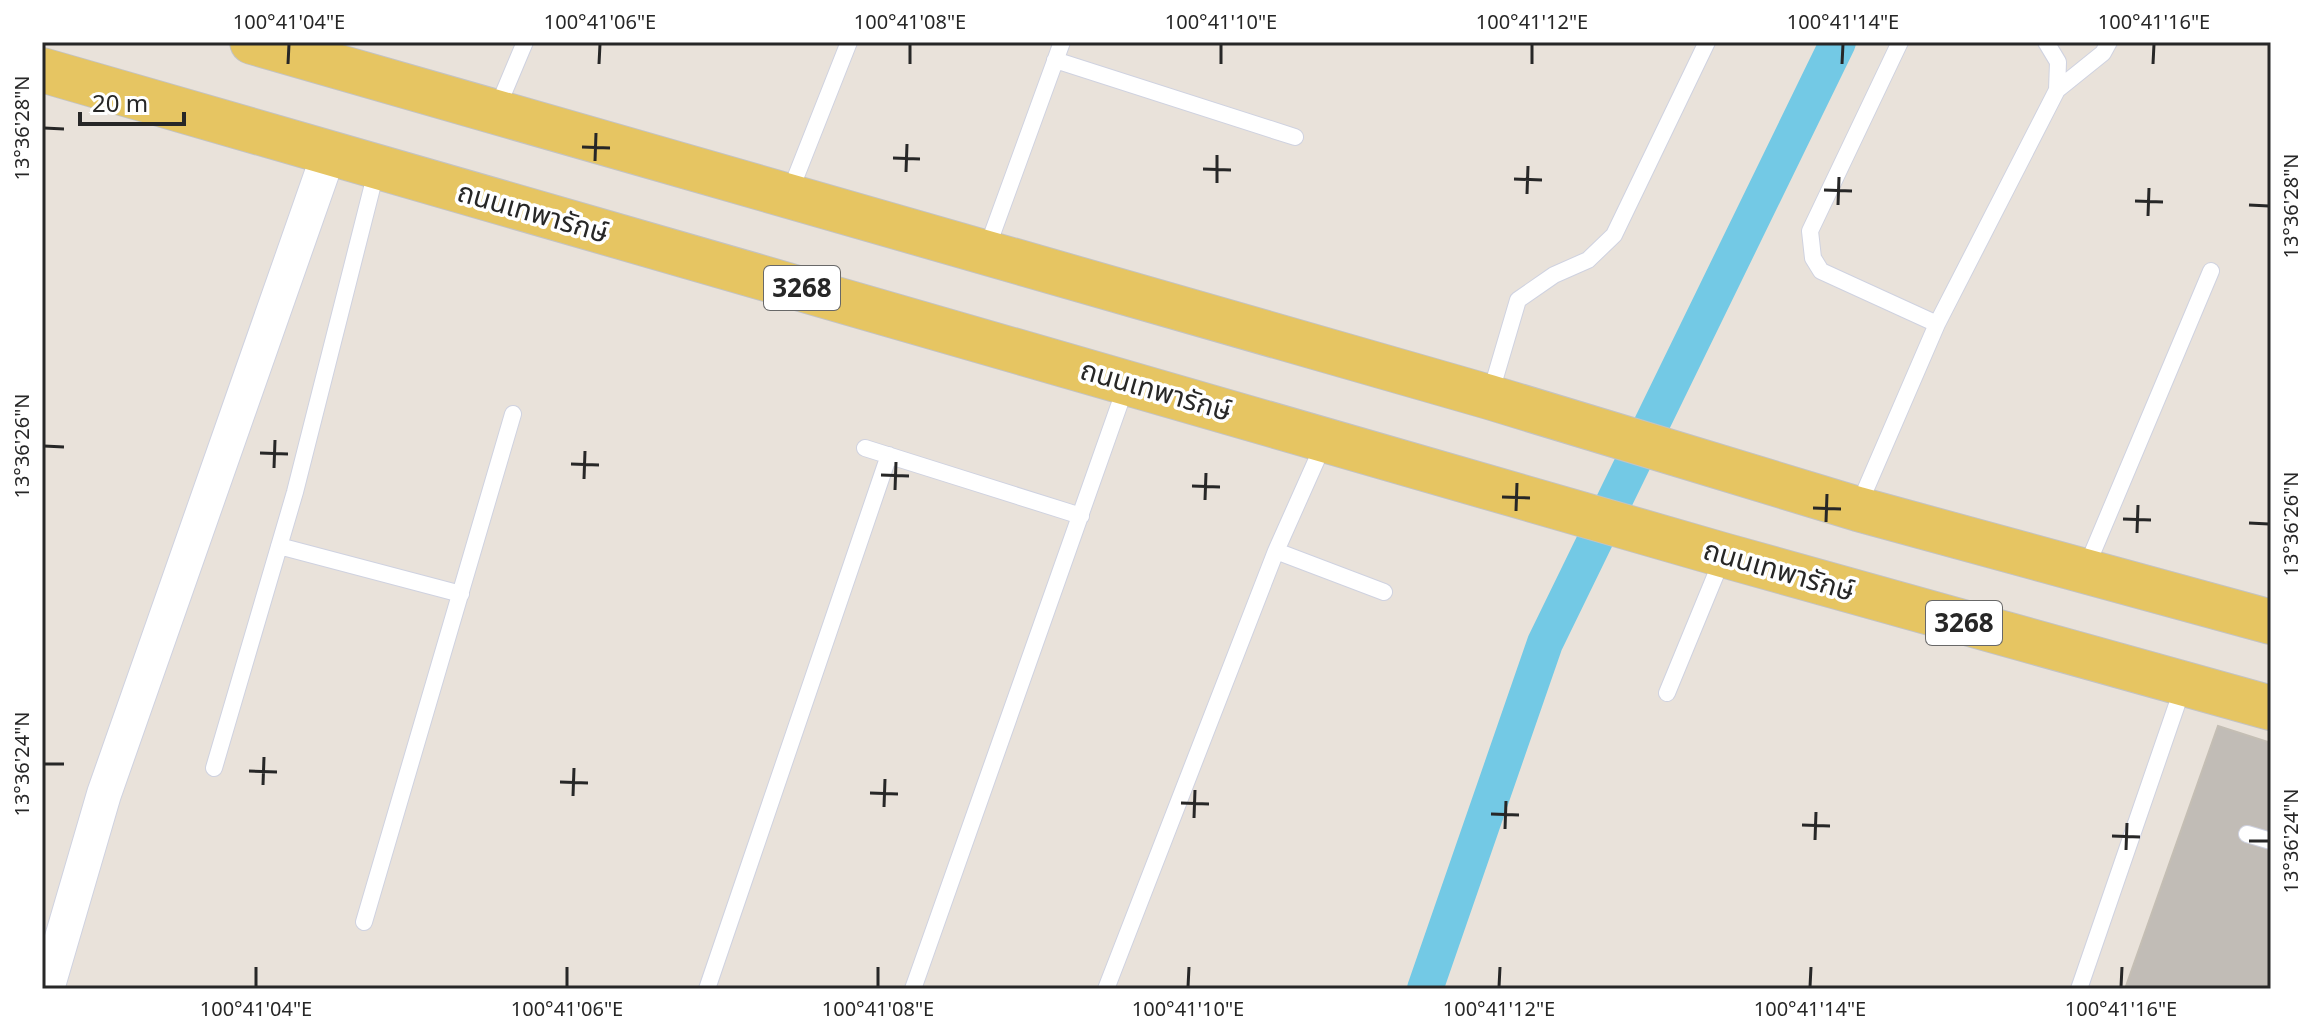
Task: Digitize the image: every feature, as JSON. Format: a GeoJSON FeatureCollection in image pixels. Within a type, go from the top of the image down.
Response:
{"type":"FeatureCollection","features":[{"type":"Feature","properties":{"kind":"main road"},"geometry":{"type":"LineString","coordinates":[[269,44],[985,255],[1489,397],[1858,509],[2271,622]]}},
{"type":"Feature","properties":{"kind":"main road","name":"ถนนเทพารักษ์"},"geometry":{"type":"LineString","coordinates":[[42,70],[1723,555],[2271,708]]}},
{"type":"Feature","properties":{"kind":"street"},"geometry":{"type":"LineString","coordinates":[[47,989],[104,794],[329,153]]}},
{"type":"Feature","properties":{"kind":"lane"},"geometry":{"type":"LineString","coordinates":[[495,113],[525,42]]}},
{"type":"Feature","properties":{"kind":"lane"},"geometry":{"type":"LineString","coordinates":[[788,196],[849,42]]}},
{"type":"Feature","properties":{"kind":"lane"},"geometry":{"type":"LineString","coordinates":[[985,255],[1062,42]]}},
{"type":"Feature","properties":{"kind":"lane"},"geometry":{"type":"LineString","coordinates":[[1489,397],[1518,300],[1554,275],[1588,260],[1614,235],[1707,42]]}},
{"type":"Feature","properties":{"kind":"lane"},"geometry":{"type":"LineString","coordinates":[[1900,42],[1810,231],[1813,258],[1821,271],[1937,324]]}},
{"type":"Feature","properties":{"kind":"lane"},"geometry":{"type":"LineString","coordinates":[[2046,42],[2058,62],[2057,90]]}},
{"type":"Feature","properties":{"kind":"lane"},"geometry":{"type":"LineString","coordinates":[[1858,509],[1937,324],[2057,90],[2103,53],[2109,42]]}},
{"type":"Feature","properties":{"kind":"lane"},"geometry":{"type":"LineString","coordinates":[[1055,60],[1295,137]]}},
{"type":"Feature","properties":{"kind":"lane"},"geometry":{"type":"LineString","coordinates":[[214,768],[279,546],[377,168]]}},
{"type":"Feature","properties":{"kind":"lane"},"geometry":{"type":"LineString","coordinates":[[2084,571],[2211,271]]}},
{"type":"Feature","properties":{"kind":"lane"},"geometry":{"type":"LineString","coordinates":[[913,989],[1128,381]]}},
{"type":"Feature","properties":{"kind":"lane"},"geometry":{"type":"LineString","coordinates":[[364,922],[513,414]]}},
{"type":"Feature","properties":{"kind":"lane"},"geometry":{"type":"LineString","coordinates":[[1106,989],[1276,551],[1326,440]]}},
{"type":"Feature","properties":{"kind":"lane"},"geometry":{"type":"LineString","coordinates":[[865,448],[1081,516]]}},
{"type":"Feature","properties":{"kind":"lane"},"geometry":{"type":"LineString","coordinates":[[707,989],[889,455]]}},
{"type":"Feature","properties":{"kind":"lane"},"geometry":{"type":"LineString","coordinates":[[279,546],[461,594]]}},
{"type":"Feature","properties":{"kind":"lane"},"geometry":{"type":"LineString","coordinates":[[1276,551],[1384,592]]}},
{"type":"Feature","properties":{"kind":"lane"},"geometry":{"type":"LineString","coordinates":[[1667,693],[1723,555]]}},
{"type":"Feature","properties":{"kind":"lane"},"geometry":{"type":"LineString","coordinates":[[2079,989],[2184,684]]}},
{"type":"Feature","properties":{"kind":"lane"},"geometry":{"type":"LineString","coordinates":[[2247,834],[2271,841]]}},
{"type":"Feature","properties":{"kind":"building"},"geometry":{"type":"Polygon","coordinates":[[[2218,726],[2271,743],[2271,989],[2125,989],[2218,726]]]}},
{"type":"Feature","properties":{"kind":"waterway"},"geometry":{"type":"LineString","coordinates":[[1425,989],[1545,643],[1838,42]]}}]}
